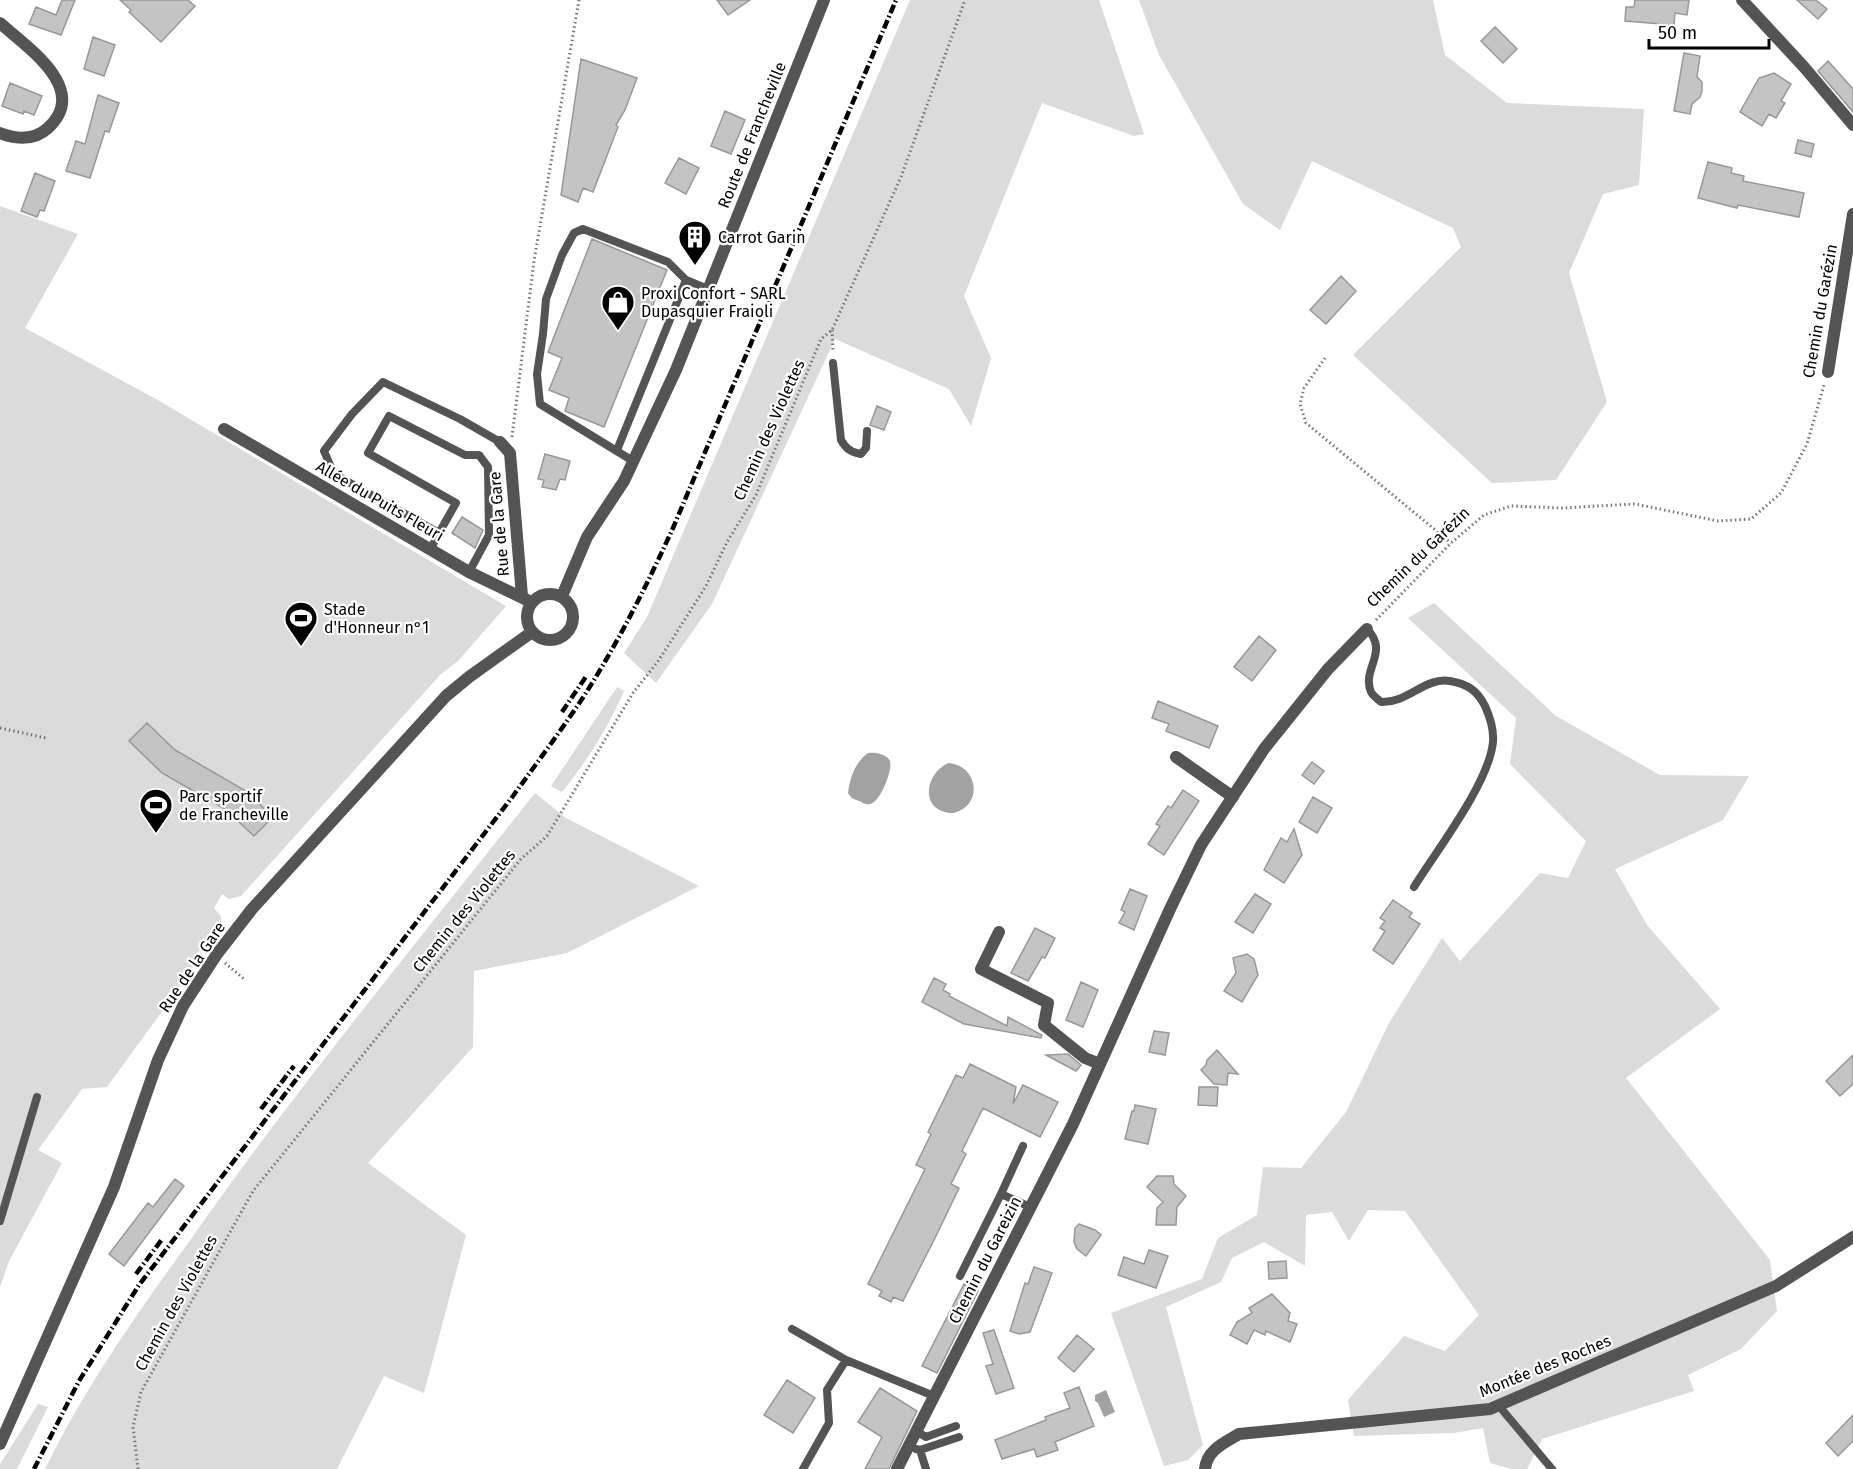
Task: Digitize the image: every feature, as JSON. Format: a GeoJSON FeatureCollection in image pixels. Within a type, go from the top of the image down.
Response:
{"type":"FeatureCollection","features":[{"type":"Feature","properties":{"kind":"street","name":"Route de Francheville"},"geometry":{"type":"LineString","coordinates":[[562,596],[587,537],[624,481],[676,370],[824,0]]}},
{"type":"Feature","properties":{"kind":"street"},"geometry":{"type":"LineString","coordinates":[[1742,0],[1853,125]]}},
{"type":"Feature","properties":{"kind":"street"},"geometry":{"type":"LineString","coordinates":[[0,23],[49,67],[59,84],[63,100],[59,117],[45,130],[31,138],[14,138],[0,133]]}},
{"type":"Feature","properties":{"kind":"street","name":"Chemin du Garézin"},"geometry":{"type":"LineString","coordinates":[[1828,372],[1853,214]]}},
{"type":"Feature","properties":{"kind":"street","name":"Allée du Puits Fleuri"},"geometry":{"type":"LineString","coordinates":[[224,429],[469,572],[526,599]]}},
{"type":"Feature","properties":{"kind":"street","name":"Rue de la Gare"},"geometry":{"type":"LineString","coordinates":[[500,442],[510,453],[526,599]]}},
{"type":"Feature","properties":{"kind":"street"},"geometry":{"type":"LineString","coordinates":[[549,593],[562,596],[572,608],[573,622],[565,635],[552,640],[537,637],[532,632],[526,617],[526,599],[549,593]]}},
{"type":"Feature","properties":{"kind":"street","name":"Chemin du Garézin"},"geometry":{"type":"LineString","coordinates":[[1264,749],[1328,669],[1367,629]]}},
{"type":"Feature","properties":{"kind":"street","name":"Rue de la Gare"},"geometry":{"type":"LineString","coordinates":[[0,1444],[123,1165],[166,1040],[195,987],[252,909],[446,696],[532,632]]}},
{"type":"Feature","properties":{"kind":"street","name":"Chemin du Gareizin"},"geometry":{"type":"LineString","coordinates":[[897,1469],[914,1447],[916,1431],[1073,1124],[1201,845],[1264,749]]}},
{"type":"Feature","properties":{"kind":"street"},"geometry":{"type":"LineString","coordinates":[[1176,757],[1233,797]]}},
{"type":"Feature","properties":{"kind":"street"},"geometry":{"type":"LineString","coordinates":[[999,932],[981,969],[1048,1003],[1044,1025],[1085,1058],[1100,1064]]}},
{"type":"Feature","properties":{"kind":"street","name":"Montée des Roches"},"geometry":{"type":"LineString","coordinates":[[1205,1469],[1204,1466],[1214,1448],[1239,1434],[1490,1409],[1499,1406],[1776,1286],[1853,1237]]}},
{"type":"Feature","properties":{"kind":"lane"},"geometry":{"type":"LineString","coordinates":[[633,461],[540,404],[537,374],[546,299],[562,255],[574,233],[583,229],[668,262],[686,280],[708,290]]}},
{"type":"Feature","properties":{"kind":"lane"},"geometry":{"type":"LineString","coordinates":[[617,450],[686,280]]}},
{"type":"Feature","properties":{"kind":"lane"},"geometry":{"type":"LineString","coordinates":[[833,363],[841,440],[851,452],[861,454],[866,448],[867,431]]}},
{"type":"Feature","properties":{"kind":"lane"},"geometry":{"type":"LineString","coordinates":[[439,533],[334,474],[324,451],[352,414],[383,382],[460,419],[500,442]]}},
{"type":"Feature","properties":{"kind":"lane"},"geometry":{"type":"LineString","coordinates":[[430,550],[456,503],[368,453],[389,416],[465,455],[479,455],[488,467],[489,535],[469,572]]}},
{"type":"Feature","properties":{"kind":"lane"},"geometry":{"type":"LineString","coordinates":[[1367,629],[1374,636],[1378,647],[1370,682],[1371,693],[1381,702],[1393,702],[1429,683],[1447,681],[1471,687],[1481,698],[1491,718],[1493,741],[1485,770],[1474,792],[1414,886]]}},
{"type":"Feature","properties":{"kind":"lane"},"geometry":{"type":"LineString","coordinates":[[0,1221],[37,1097]]}},
{"type":"Feature","properties":{"kind":"lane"},"geometry":{"type":"LineString","coordinates":[[960,1275],[1023,1146]]}},
{"type":"Feature","properties":{"kind":"lane"},"geometry":{"type":"LineString","coordinates":[[1001,1194],[1030,1207]]}},
{"type":"Feature","properties":{"kind":"lane"},"geometry":{"type":"LineString","coordinates":[[792,1329],[846,1360],[934,1396]]}},
{"type":"Feature","properties":{"kind":"lane"},"geometry":{"type":"LineString","coordinates":[[803,1469],[830,1423],[827,1390],[846,1360]]}},
{"type":"Feature","properties":{"kind":"lane"},"geometry":{"type":"LineString","coordinates":[[1499,1406],[1552,1469]]}},
{"type":"Feature","properties":{"kind":"lane"},"geometry":{"type":"LineString","coordinates":[[916,1431],[926,1437],[956,1426]]}},
{"type":"Feature","properties":{"kind":"lane"},"geometry":{"type":"LineString","coordinates":[[926,1469],[914,1447],[959,1437]]}},
{"type":"Feature","properties":{"kind":"path"},"geometry":{"type":"LineString","coordinates":[[510,453],[534,261],[579,0]]}},
{"type":"Feature","properties":{"kind":"path","name":"Chemin des Violettes"},"geometry":{"type":"LineString","coordinates":[[833,363],[832,330],[901,177],[965,0]]}},
{"type":"Feature","properties":{"kind":"path","name":"Chemin des Violettes"},"geometry":{"type":"LineString","coordinates":[[138,1469],[133,1427],[141,1392],[253,1191],[521,859],[547,836],[633,693],[659,660],[706,586],[727,542],[756,495],[821,339],[832,330]]}},
{"type":"Feature","properties":{"kind":"path"},"geometry":{"type":"LineString","coordinates":[[1325,358],[1304,388],[1299,404],[1306,423],[1451,543]]}},
{"type":"Feature","properties":{"kind":"path","name":"Chemin du Garézin"},"geometry":{"type":"LineString","coordinates":[[1367,629],[1451,543],[1484,515],[1511,506],[1561,508],[1635,504],[1718,521],[1751,519],[1782,493],[1807,444],[1828,372]]}},
{"type":"Feature","properties":{"kind":"path"},"geometry":{"type":"LineString","coordinates":[[0,728],[46,738]]}},
{"type":"Feature","properties":{"kind":"path"},"geometry":{"type":"LineString","coordinates":[[225,963],[244,979]]}},
{"type":"Feature","properties":{"kind":"shaded area"},"geometry":{"type":"Polygon","coordinates":[[[910,0],[1099,0],[1144,134],[1134,136],[1042,103],[964,296],[991,358],[971,426],[949,389],[835,339],[712,604],[656,683],[624,653],[647,617],[910,0]]]}},
{"type":"Feature","properties":{"kind":"shaded area"},"geometry":{"type":"Polygon","coordinates":[[[1139,0],[1433,0],[1445,55],[1507,103],[1644,109],[1639,185],[1603,194],[1569,273],[1607,402],[1556,480],[1492,483],[1353,355],[1461,247],[1453,228],[1312,161],[1280,230],[1243,204],[1159,55],[1139,0]]]}},
{"type":"Feature","properties":{"kind":"shaded area","name":"Parc sportif de Francheville"},"geometry":{"type":"Polygon","coordinates":[[[0,206],[78,234],[25,328],[156,399],[506,606],[459,660],[440,675],[241,896],[229,899],[222,894],[214,908],[221,916],[221,922],[191,962],[193,969],[107,1087],[82,1089],[38,1150],[62,1163],[9,1261],[0,1287],[0,206]]]}},
{"type":"Feature","properties":{"kind":"shaded area"},"geometry":{"type":"Polygon","coordinates":[[[1434,603],[1556,716],[1660,775],[1749,776],[1723,820],[1615,869],[1647,925],[1720,1009],[1626,1078],[1770,1260],[1777,1311],[1741,1349],[1688,1375],[1694,1391],[1542,1439],[1527,1469],[1511,1469],[1490,1463],[1483,1428],[1454,1433],[1354,1436],[1348,1400],[1404,1336],[1445,1351],[1479,1315],[1405,1211],[1368,1210],[1349,1241],[1332,1212],[1306,1215],[1305,1266],[1264,1242],[1232,1258],[1221,1282],[1166,1307],[1203,1445],[1188,1460],[1164,1466],[1111,1313],[1202,1279],[1218,1238],[1257,1215],[1263,1167],[1301,1168],[1346,1112],[1389,1023],[1442,938],[1460,961],[1540,873],[1568,878],[1586,841],[1510,764],[1516,718],[1408,618],[1434,603]]]}},
{"type":"Feature","properties":{"kind":"shaded area"},"geometry":{"type":"Polygon","coordinates":[[[617,687],[624,691],[604,731],[580,768],[562,792],[551,786],[617,687]]]}},
{"type":"Feature","properties":{"kind":"shaded area"},"geometry":{"type":"Polygon","coordinates":[[[868,753],[884,755],[890,761],[888,777],[882,791],[875,801],[869,804],[854,799],[848,793],[854,771],[868,753]]]}},
{"type":"Feature","properties":{"kind":"shaded area"},"geometry":{"type":"Polygon","coordinates":[[[948,763],[958,765],[966,771],[974,786],[970,802],[964,809],[954,813],[935,807],[929,792],[934,776],[948,763]]]}},
{"type":"Feature","properties":{"kind":"shaded area"},"geometry":{"type":"Polygon","coordinates":[[[535,793],[566,818],[699,886],[567,953],[474,971],[473,1047],[368,1163],[466,1235],[424,1393],[384,1376],[337,1469],[45,1469],[77,1409],[113,1351],[232,1182],[360,1013],[535,793]]]}},
{"type":"Feature","properties":{"kind":"shaded area"},"geometry":{"type":"Polygon","coordinates":[[[1106,1390],[1115,1412],[1104,1417],[1095,1401],[1095,1395],[1106,1390]]]}},
{"type":"Feature","properties":{"kind":"shaded area"},"geometry":{"type":"Polygon","coordinates":[[[38,1404],[48,1407],[17,1469],[0,1469],[0,1464],[38,1404]]]}},
{"type":"Feature","properties":{"kind":"building"},"geometry":{"type":"Polygon","coordinates":[[[62,0],[75,0],[61,35],[29,24],[36,7],[56,15],[62,0]]]}},
{"type":"Feature","properties":{"kind":"building"},"geometry":{"type":"Polygon","coordinates":[[[120,0],[188,0],[195,6],[161,42],[129,12],[131,10],[120,0]]]}},
{"type":"Feature","properties":{"kind":"building"},"geometry":{"type":"Polygon","coordinates":[[[717,0],[750,0],[728,15],[717,0]]]}},
{"type":"Feature","properties":{"kind":"building"},"geometry":{"type":"Polygon","coordinates":[[[1635,0],[1689,0],[1687,15],[1675,13],[1674,25],[1625,21],[1626,7],[1634,7],[1635,0]]]}},
{"type":"Feature","properties":{"kind":"building"},"geometry":{"type":"Polygon","coordinates":[[[1797,0],[1816,0],[1827,9],[1818,19],[1797,0]]]}},
{"type":"Feature","properties":{"kind":"building"},"geometry":{"type":"Polygon","coordinates":[[[1495,27],[1517,49],[1503,63],[1481,41],[1495,27]]]}},
{"type":"Feature","properties":{"kind":"building"},"geometry":{"type":"Polygon","coordinates":[[[93,37],[115,45],[104,76],[84,69],[93,37]]]}},
{"type":"Feature","properties":{"kind":"building"},"geometry":{"type":"Polygon","coordinates":[[[1684,53],[1700,56],[1697,77],[1702,82],[1702,91],[1700,97],[1692,104],[1690,114],[1674,111],[1684,53]]]}},
{"type":"Feature","properties":{"kind":"building"},"geometry":{"type":"Polygon","coordinates":[[[581,59],[637,78],[625,110],[616,125],[618,127],[593,192],[583,188],[578,202],[561,195],[581,59]]]}},
{"type":"Feature","properties":{"kind":"building"},"geometry":{"type":"Polygon","coordinates":[[[1828,61],[1853,89],[1853,112],[1818,71],[1828,61]]]}},
{"type":"Feature","properties":{"kind":"building"},"geometry":{"type":"Polygon","coordinates":[[[1774,73],[1791,84],[1781,101],[1785,103],[1776,118],[1769,114],[1762,126],[1740,112],[1759,78],[1774,73]]]}},
{"type":"Feature","properties":{"kind":"building"},"geometry":{"type":"Polygon","coordinates":[[[10,83],[42,96],[34,115],[24,111],[23,114],[2,106],[10,83]]]}},
{"type":"Feature","properties":{"kind":"building"},"geometry":{"type":"Polygon","coordinates":[[[98,95],[119,103],[109,132],[105,131],[90,178],[66,171],[76,141],[85,144],[98,95]]]}},
{"type":"Feature","properties":{"kind":"building"},"geometry":{"type":"Polygon","coordinates":[[[725,111],[745,120],[731,154],[711,146],[725,111]]]}},
{"type":"Feature","properties":{"kind":"building"},"geometry":{"type":"Polygon","coordinates":[[[1798,140],[1814,144],[1811,157],[1795,153],[1798,140]]]}},
{"type":"Feature","properties":{"kind":"building"},"geometry":{"type":"Polygon","coordinates":[[[679,158],[699,168],[686,194],[665,183],[679,158]]]}},
{"type":"Feature","properties":{"kind":"building"},"geometry":{"type":"Polygon","coordinates":[[[1708,162],[1732,168],[1731,173],[1744,176],[1743,181],[1804,193],[1799,217],[1738,205],[1737,208],[1698,198],[1708,162]]]}},
{"type":"Feature","properties":{"kind":"building"},"geometry":{"type":"Polygon","coordinates":[[[35,173],[55,181],[44,211],[40,210],[37,217],[21,211],[35,173]]]}},
{"type":"Feature","properties":{"kind":"building"},"geometry":{"type":"Polygon","coordinates":[[[592,239],[667,270],[604,427],[565,411],[569,398],[549,390],[562,358],[548,352],[592,239]]]}},
{"type":"Feature","properties":{"kind":"building"},"geometry":{"type":"Polygon","coordinates":[[[1341,276],[1356,291],[1326,324],[1310,310],[1341,276]]]}},
{"type":"Feature","properties":{"kind":"building"},"geometry":{"type":"Polygon","coordinates":[[[877,406],[891,412],[884,430],[870,425],[877,406]]]}},
{"type":"Feature","properties":{"kind":"building"},"geometry":{"type":"Polygon","coordinates":[[[545,454],[570,461],[565,480],[560,479],[556,490],[542,487],[544,480],[538,479],[545,454]]]}},
{"type":"Feature","properties":{"kind":"building"},"geometry":{"type":"Polygon","coordinates":[[[462,517],[483,530],[475,548],[452,533],[462,517]]]}},
{"type":"Feature","properties":{"kind":"building"},"geometry":{"type":"Polygon","coordinates":[[[1259,636],[1276,650],[1252,681],[1234,667],[1259,636]]]}},
{"type":"Feature","properties":{"kind":"building"},"geometry":{"type":"Polygon","coordinates":[[[1158,701],[1218,726],[1209,748],[1166,731],[1169,724],[1152,718],[1158,701]]]}},
{"type":"Feature","properties":{"kind":"building"},"geometry":{"type":"Polygon","coordinates":[[[147,723],[175,750],[251,794],[272,818],[254,836],[225,809],[162,773],[129,741],[147,723]]]}},
{"type":"Feature","properties":{"kind":"building"},"geometry":{"type":"Polygon","coordinates":[[[1312,762],[1324,771],[1314,784],[1302,775],[1312,762]]]}},
{"type":"Feature","properties":{"kind":"building"},"geometry":{"type":"Polygon","coordinates":[[[1183,790],[1199,801],[1164,855],[1148,844],[1160,826],[1156,824],[1183,790]]]}},
{"type":"Feature","properties":{"kind":"building"},"geometry":{"type":"Polygon","coordinates":[[[1313,797],[1332,808],[1317,833],[1299,822],[1313,797]]]}},
{"type":"Feature","properties":{"kind":"building"},"geometry":{"type":"Polygon","coordinates":[[[1294,829],[1302,855],[1284,883],[1264,870],[1281,838],[1287,842],[1294,829]]]}},
{"type":"Feature","properties":{"kind":"building"},"geometry":{"type":"Polygon","coordinates":[[[1130,889],[1147,896],[1134,930],[1119,923],[1125,912],[1121,910],[1130,889]]]}},
{"type":"Feature","properties":{"kind":"building"},"geometry":{"type":"Polygon","coordinates":[[[1255,894],[1271,904],[1253,933],[1235,922],[1255,894]]]}},
{"type":"Feature","properties":{"kind":"building"},"geometry":{"type":"Polygon","coordinates":[[[1393,900],[1412,913],[1409,917],[1420,924],[1393,964],[1373,950],[1385,931],[1380,928],[1385,921],[1380,918],[1393,900]]]}},
{"type":"Feature","properties":{"kind":"building"},"geometry":{"type":"Polygon","coordinates":[[[1035,928],[1055,938],[1045,958],[1042,957],[1028,981],[1011,973],[1035,928]]]}},
{"type":"Feature","properties":{"kind":"building"},"geometry":{"type":"Polygon","coordinates":[[[1247,954],[1254,959],[1258,975],[1242,1002],[1224,991],[1236,973],[1233,958],[1247,954]]]}},
{"type":"Feature","properties":{"kind":"building"},"geometry":{"type":"Polygon","coordinates":[[[934,978],[946,984],[943,990],[950,994],[949,996],[1007,1026],[1008,1017],[1042,1035],[1041,1038],[964,1024],[922,1002],[934,978]]]}},
{"type":"Feature","properties":{"kind":"building"},"geometry":{"type":"Polygon","coordinates":[[[1081,982],[1098,990],[1083,1027],[1066,1020],[1081,982]]]}},
{"type":"Feature","properties":{"kind":"building"},"geometry":{"type":"Polygon","coordinates":[[[1154,1031],[1169,1033],[1165,1055],[1149,1052],[1154,1031]]]}},
{"type":"Feature","properties":{"kind":"building"},"geometry":{"type":"Polygon","coordinates":[[[1217,1050],[1238,1074],[1228,1073],[1227,1085],[1214,1084],[1201,1070],[1217,1050]]]}},
{"type":"Feature","properties":{"kind":"building"},"geometry":{"type":"Polygon","coordinates":[[[1068,1054],[1081,1065],[1076,1071],[1046,1055],[1068,1054]]]}},
{"type":"Feature","properties":{"kind":"building"},"geometry":{"type":"Polygon","coordinates":[[[1853,1055],[1853,1084],[1840,1096],[1826,1081],[1853,1055]]]}},
{"type":"Feature","properties":{"kind":"building"},"geometry":{"type":"Polygon","coordinates":[[[970,1064],[1016,1087],[1013,1104],[1023,1085],[1058,1102],[1040,1137],[983,1108],[962,1151],[966,1154],[951,1184],[959,1188],[903,1301],[893,1297],[891,1302],[879,1296],[882,1291],[868,1284],[925,1169],[916,1165],[931,1134],[928,1132],[956,1075],[963,1078],[970,1064]]]}},
{"type":"Feature","properties":{"kind":"building"},"geometry":{"type":"Polygon","coordinates":[[[1199,1087],[1218,1087],[1217,1106],[1198,1105],[1199,1087]]]}},
{"type":"Feature","properties":{"kind":"building"},"geometry":{"type":"Polygon","coordinates":[[[1135,1105],[1156,1109],[1148,1144],[1125,1139],[1135,1105]]]}},
{"type":"Feature","properties":{"kind":"building"},"geometry":{"type":"Polygon","coordinates":[[[1157,1176],[1173,1176],[1174,1184],[1186,1196],[1177,1207],[1176,1225],[1156,1225],[1157,1208],[1163,1202],[1147,1187],[1157,1176]]]}},
{"type":"Feature","properties":{"kind":"building"},"geometry":{"type":"Polygon","coordinates":[[[175,1179],[184,1186],[124,1266],[109,1254],[148,1203],[153,1207],[175,1179]]]}},
{"type":"Feature","properties":{"kind":"building"},"geometry":{"type":"Polygon","coordinates":[[[1079,1224],[1101,1235],[1086,1256],[1077,1249],[1074,1242],[1075,1228],[1079,1224]]]}},
{"type":"Feature","properties":{"kind":"building"},"geometry":{"type":"Polygon","coordinates":[[[1149,1250],[1168,1256],[1156,1288],[1118,1275],[1124,1257],[1144,1264],[1149,1250]]]}},
{"type":"Feature","properties":{"kind":"building"},"geometry":{"type":"Polygon","coordinates":[[[1286,1261],[1287,1278],[1269,1279],[1268,1262],[1286,1261]]]}},
{"type":"Feature","properties":{"kind":"building"},"geometry":{"type":"Polygon","coordinates":[[[1034,1267],[1052,1273],[1030,1332],[1019,1334],[1010,1331],[1025,1283],[1028,1284],[1034,1267]]]}},
{"type":"Feature","properties":{"kind":"building"},"geometry":{"type":"Polygon","coordinates":[[[964,1284],[978,1291],[937,1373],[922,1366],[964,1284]]]}},
{"type":"Feature","properties":{"kind":"building"},"geometry":{"type":"Polygon","coordinates":[[[1272,1294],[1290,1313],[1288,1321],[1297,1324],[1290,1342],[1266,1331],[1265,1335],[1254,1330],[1247,1344],[1230,1335],[1237,1322],[1252,1313],[1249,1308],[1272,1294]]]}},
{"type":"Feature","properties":{"kind":"building"},"geometry":{"type":"Polygon","coordinates":[[[994,1330],[1014,1388],[996,1394],[986,1366],[993,1364],[983,1333],[994,1330]]]}},
{"type":"Feature","properties":{"kind":"building"},"geometry":{"type":"Polygon","coordinates":[[[1077,1335],[1094,1349],[1074,1372],[1058,1358],[1077,1335]]]}},
{"type":"Feature","properties":{"kind":"building"},"geometry":{"type":"Polygon","coordinates":[[[787,1380],[815,1398],[793,1433],[764,1415],[787,1380]]]}},
{"type":"Feature","properties":{"kind":"building"},"geometry":{"type":"Polygon","coordinates":[[[1079,1387],[1094,1426],[1055,1442],[1058,1450],[1037,1457],[1034,1449],[1002,1459],[995,1440],[1070,1408],[1064,1393],[1079,1387]]]}},
{"type":"Feature","properties":{"kind":"building"},"geometry":{"type":"Polygon","coordinates":[[[880,1388],[917,1411],[889,1469],[865,1469],[882,1437],[858,1422],[880,1388]]]}},
{"type":"Feature","properties":{"kind":"building"},"geometry":{"type":"Polygon","coordinates":[[[1853,1415],[1853,1441],[1838,1456],[1826,1443],[1853,1415]]]}},
{"type":"Feature","properties":{"kind":"railway"},"geometry":{"type":"LineString","coordinates":[[34,1469],[79,1381],[139,1285],[513,796],[595,679],[642,594],[673,528],[896,0]]}},
{"type":"Feature","properties":{"kind":"railway"},"geometry":{"type":"LineString","coordinates":[[562,712],[587,675]]}},
{"type":"Feature","properties":{"kind":"railway"},"geometry":{"type":"LineString","coordinates":[[261,1109],[294,1066]]}},
{"type":"Feature","properties":{"kind":"railway"},"geometry":{"type":"LineString","coordinates":[[136,1274],[163,1238]]}},
{"type":"Feature","properties":{"kind":"place","name":"Carrot Garin"},"geometry":{"type":"Point","coordinates":[695,266]}},
{"type":"Feature","properties":{"kind":"place","name":"Proxi Confort - SARL Dupasquier Fraioli"},"geometry":{"type":"Point","coordinates":[618,331]}},
{"type":"Feature","properties":{"kind":"place","name":"Stade d'Honneur n°1"},"geometry":{"type":"Point","coordinates":[301,647]}},
{"type":"Feature","properties":{"kind":"place","name":"Parc sportif de Francheville"},"geometry":{"type":"Point","coordinates":[156,834]}}]}
